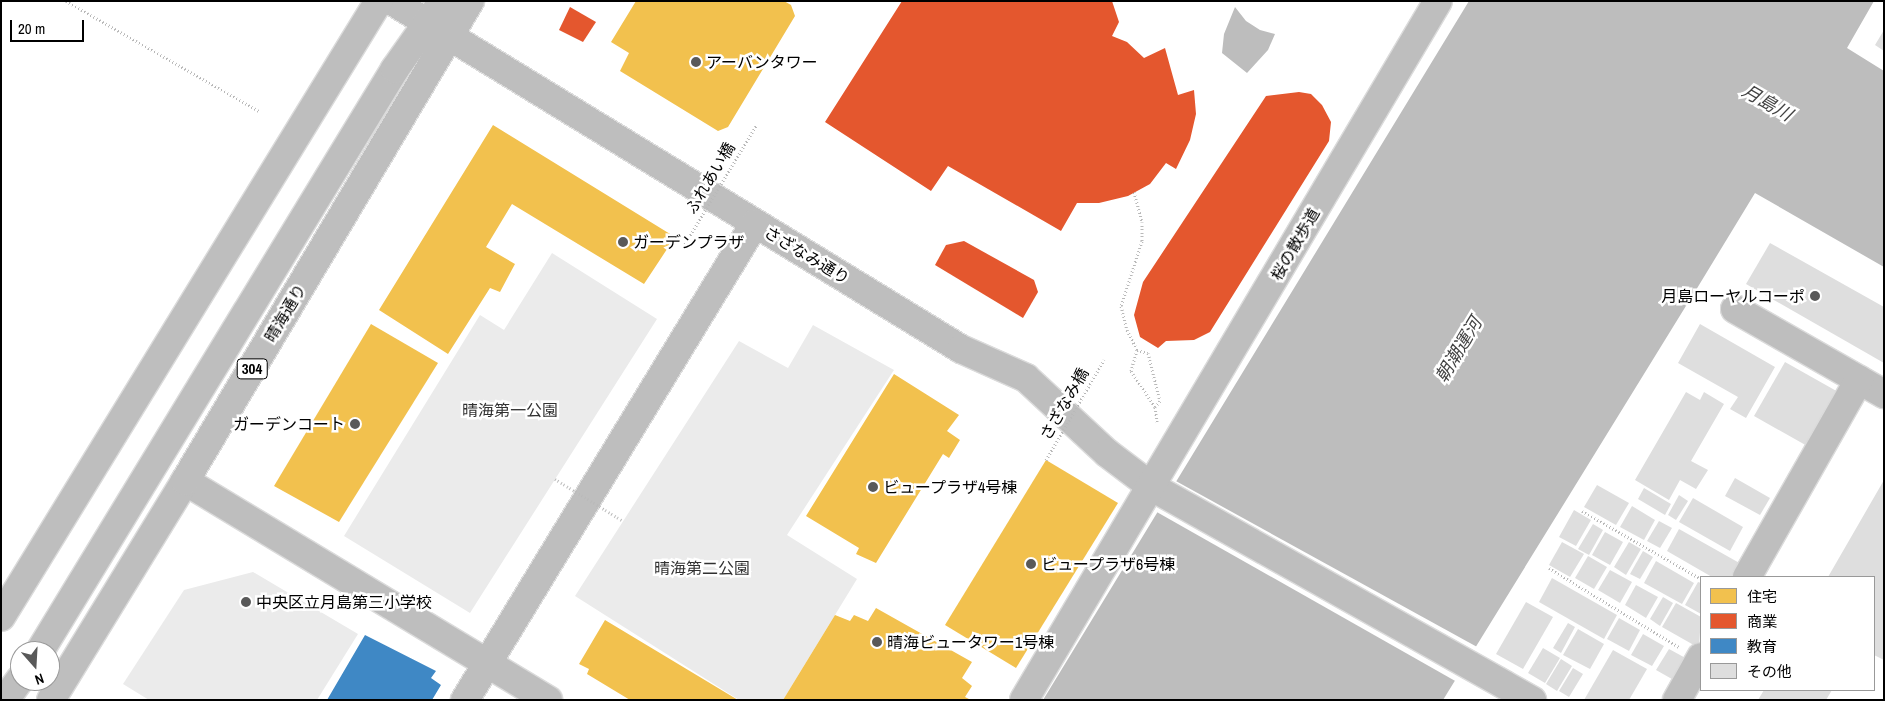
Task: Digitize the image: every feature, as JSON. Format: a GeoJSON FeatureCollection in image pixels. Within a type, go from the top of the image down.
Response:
{"type":"FeatureCollection","features":[{"type":"Feature","properties":{"kind":"street"},"geometry":{"type":"LineString","coordinates":[[1,617],[379,1]]}},
{"type":"Feature","properties":{"kind":"street","name":"さざなみ通り"},"geometry":{"type":"LineString","coordinates":[[392,1],[962,349],[1026,378],[1107,453],[1156,490],[1532,700]]}},
{"type":"Feature","properties":{"kind":"street","name":"晴海通り"},"geometry":{"type":"LineString","coordinates":[[51,700],[185,482],[438,30],[443,1]]}},
{"type":"Feature","properties":{"kind":"street","name":"晴海通り"},"geometry":{"type":"LineString","coordinates":[[46,641],[395,69],[470,1]]}},
{"type":"Feature","properties":{"kind":"street","name":"桜の散歩道"},"geometry":{"type":"LineString","coordinates":[[1024,700],[1156,490],[1438,1]]}},
{"type":"Feature","properties":{"kind":"street"},"geometry":{"type":"LineString","coordinates":[[465,700],[755,223]]}},
{"type":"Feature","properties":{"kind":"street"},"geometry":{"type":"LineString","coordinates":[[1735,309],[1884,394]]}},
{"type":"Feature","properties":{"kind":"street"},"geometry":{"type":"LineString","coordinates":[[1748,576],[1860,380]]}},
{"type":"Feature","properties":{"kind":"street"},"geometry":{"type":"LineString","coordinates":[[185,482],[548,700]]}},
{"type":"Feature","properties":{"kind":"street"},"geometry":{"type":"LineString","coordinates":[[60,700],[121,585]]}},
{"type":"Feature","properties":{"kind":"street"},"geometry":{"type":"LineString","coordinates":[[1677,700],[1700,658]]}},
{"type":"Feature","properties":{"kind":"path"},"geometry":{"type":"LineString","coordinates":[[66,1],[260,111]]}},
{"type":"Feature","properties":{"kind":"path","name":"ふれあい橋"},"geometry":{"type":"LineString","coordinates":[[685,244],[756,126]]}},
{"type":"Feature","properties":{"kind":"path"},"geometry":{"type":"LineString","coordinates":[[1134,192],[1142,222],[1142,241],[1121,306],[1127,330],[1137,350],[1131,371],[1154,407],[1160,400],[1148,354],[1137,350]]}},
{"type":"Feature","properties":{"kind":"path","name":"さざなみ橋"},"geometry":{"type":"LineString","coordinates":[[1046,460],[1104,360]]}},
{"type":"Feature","properties":{"kind":"path"},"geometry":{"type":"LineString","coordinates":[[555,479],[623,520]]}},
{"type":"Feature","properties":{"kind":"path"},"geometry":{"type":"LineString","coordinates":[[1582,511],[1700,578]]}},
{"type":"Feature","properties":{"kind":"path"},"geometry":{"type":"LineString","coordinates":[[1549,568],[1700,658]]}},
{"type":"Feature","properties":{"kind":"green space","name":"晴海第一公園"},"geometry":{"type":"Polygon","coordinates":[[[552,253],[657,319],[470,613],[344,536],[480,315],[504,330],[552,253]]]}},
{"type":"Feature","properties":{"kind":"green space","name":"晴海第二公園"},"geometry":{"type":"Polygon","coordinates":[[[813,325],[894,370],[787,535],[857,579],[783,700],[739,700],[575,596],[739,341],[788,368],[813,325]]]}},
{"type":"Feature","properties":{"kind":"green space","name":"中央区立月島第三小学校"},"geometry":{"type":"Polygon","coordinates":[[[253,572],[358,634],[317,700],[149,700],[123,684],[184,590],[253,572]]]}},
{"type":"Feature","properties":{"kind":"water"},"geometry":{"type":"Polygon","coordinates":[[[1469,1],[1874,1],[1847,48],[1884,71],[1884,267],[1755,193],[1696,290],[1699,291],[1692,302],[1689,301],[1443,700],[1043,700],[1469,1]]]}},
{"type":"Feature","properties":{"kind":"water"},"geometry":{"type":"Polygon","coordinates":[[[1235,7],[1246,21],[1260,30],[1275,34],[1268,50],[1247,73],[1222,53],[1224,34],[1235,7]]]}},
{"type":"Feature","properties":{"kind":"pier"},"geometry":{"type":"Polygon","coordinates":[[[1174,480],[1479,648],[1457,682],[1155,511],[1174,480]]]}},
{"type":"Feature","properties":{"kind":"building: 住宅","name":"アーバンタワー"},"geometry":{"type":"Polygon","coordinates":[[[636,1],[784,1],[791,5],[795,16],[728,127],[718,131],[620,71],[629,53],[611,42],[636,1]]]}},
{"type":"Feature","properties":{"kind":"building: 住宅","name":"ガーデンプラザ"},"geometry":{"type":"Polygon","coordinates":[[[493,125],[675,237],[644,284],[512,204],[486,247],[515,264],[500,292],[490,288],[448,354],[379,310],[493,125]]]}},
{"type":"Feature","properties":{"kind":"building: 住宅","name":"ガーデンコート"},"geometry":{"type":"Polygon","coordinates":[[[371,324],[438,363],[339,522],[274,486],[371,324]]]}},
{"type":"Feature","properties":{"kind":"building: 住宅","name":"ビュープラザ4号棟"},"geometry":{"type":"Polygon","coordinates":[[[894,374],[959,415],[947,431],[960,440],[949,458],[943,454],[876,563],[856,554],[859,548],[806,516],[894,374]]]}},
{"type":"Feature","properties":{"kind":"building: 住宅","name":"ビュープラザ6号棟"},"geometry":{"type":"Polygon","coordinates":[[[1046,460],[1118,503],[1016,668],[945,625],[1046,460]]]}},
{"type":"Feature","properties":{"kind":"building: 住宅","name":"晴海ビュータワー1号棟"},"geometry":{"type":"Polygon","coordinates":[[[876,608],[972,662],[962,678],[972,686],[965,697],[971,700],[783,700],[835,615],[850,621],[854,615],[868,621],[876,608]]]}},
{"type":"Feature","properties":{"kind":"building: 住宅"},"geometry":{"type":"Polygon","coordinates":[[[605,620],[738,700],[630,700],[587,674],[589,669],[579,664],[605,620]]]}},
{"type":"Feature","properties":{"kind":"building: 商業"},"geometry":{"type":"Polygon","coordinates":[[[902,1],[1112,1],[1119,22],[1112,36],[1127,42],[1144,58],[1165,48],[1178,95],[1194,90],[1196,114],[1190,140],[1176,169],[1166,163],[1150,184],[1128,196],[1099,203],[1077,203],[1061,231],[948,166],[931,191],[825,122],[902,1]]]}},
{"type":"Feature","properties":{"kind":"building: 商業"},"geometry":{"type":"Polygon","coordinates":[[[570,7],[596,22],[583,42],[559,30],[570,7]]]}},
{"type":"Feature","properties":{"kind":"building: 商業"},"geometry":{"type":"Polygon","coordinates":[[[1299,92],[1311,94],[1322,105],[1331,122],[1329,141],[1210,332],[1194,340],[1166,341],[1158,348],[1140,337],[1134,315],[1143,282],[1266,96],[1299,92]]]}},
{"type":"Feature","properties":{"kind":"building: 商業"},"geometry":{"type":"Polygon","coordinates":[[[964,241],[1034,280],[1038,292],[1023,318],[935,265],[946,245],[964,241]]]}},
{"type":"Feature","properties":{"kind":"building: 教育"},"geometry":{"type":"Polygon","coordinates":[[[365,635],[436,671],[431,678],[441,685],[432,700],[327,700],[365,635]]]}},
{"type":"Feature","properties":{"kind":"building: その他"},"geometry":{"type":"Polygon","coordinates":[[[1884,30],[1884,51],[1875,45],[1884,30]]]}},
{"type":"Feature","properties":{"kind":"building: その他","name":"月島ローヤルコーポ"},"geometry":{"type":"Polygon","coordinates":[[[1770,243],[1884,307],[1884,363],[1746,284],[1770,243]]]}},
{"type":"Feature","properties":{"kind":"building: その他"},"geometry":{"type":"Polygon","coordinates":[[[1700,324],[1775,367],[1746,418],[1730,409],[1738,397],[1678,363],[1700,324]]]}},
{"type":"Feature","properties":{"kind":"building: その他"},"geometry":{"type":"Polygon","coordinates":[[[1785,362],[1840,393],[1809,447],[1754,416],[1785,362]]]}},
{"type":"Feature","properties":{"kind":"building: その他"},"geometry":{"type":"Polygon","coordinates":[[[1686,392],[1700,400],[1704,392],[1724,404],[1691,461],[1708,470],[1696,489],[1680,480],[1669,500],[1635,480],[1686,392]]]}},
{"type":"Feature","properties":{"kind":"building: その他"},"geometry":{"type":"Polygon","coordinates":[[[1735,478],[1770,498],[1760,515],[1725,496],[1735,478]]]}},
{"type":"Feature","properties":{"kind":"building: その他"},"geometry":{"type":"Polygon","coordinates":[[[1884,480],[1884,660],[1875,656],[1875,576],[1829,576],[1884,480]]]}},
{"type":"Feature","properties":{"kind":"building: その他"},"geometry":{"type":"Polygon","coordinates":[[[1597,485],[1629,503],[1616,525],[1584,507],[1597,485]]]}},
{"type":"Feature","properties":{"kind":"building: その他"},"geometry":{"type":"Polygon","coordinates":[[[1644,488],[1671,504],[1665,515],[1638,499],[1644,488]]]}},
{"type":"Feature","properties":{"kind":"building: その他"},"geometry":{"type":"Polygon","coordinates":[[[1679,495],[1688,501],[1676,520],[1668,515],[1679,495]]]}},
{"type":"Feature","properties":{"kind":"building: その他"},"geometry":{"type":"Polygon","coordinates":[[[1693,498],[1743,527],[1730,551],[1679,522],[1693,498]]]}},
{"type":"Feature","properties":{"kind":"building: その他"},"geometry":{"type":"Polygon","coordinates":[[[1632,506],[1655,520],[1644,540],[1620,527],[1632,506]]]}},
{"type":"Feature","properties":{"kind":"building: その他"},"geometry":{"type":"Polygon","coordinates":[[[1574,510],[1591,520],[1576,546],[1559,537],[1574,510]]]}},
{"type":"Feature","properties":{"kind":"building: その他"},"geometry":{"type":"Polygon","coordinates":[[[1659,521],[1672,528],[1660,548],[1647,541],[1659,521]]]}},
{"type":"Feature","properties":{"kind":"building: その他"},"geometry":{"type":"Polygon","coordinates":[[[1593,524],[1603,530],[1589,555],[1578,549],[1593,524]]]}},
{"type":"Feature","properties":{"kind":"building: その他"},"geometry":{"type":"Polygon","coordinates":[[[1679,529],[1743,565],[1737,576],[1710,576],[1667,551],[1679,529]]]}},
{"type":"Feature","properties":{"kind":"building: その他"},"geometry":{"type":"Polygon","coordinates":[[[1605,532],[1623,542],[1610,565],[1592,555],[1605,532]]]}},
{"type":"Feature","properties":{"kind":"building: その他"},"geometry":{"type":"Polygon","coordinates":[[[1562,542],[1584,554],[1570,577],[1549,565],[1562,542]]]}},
{"type":"Feature","properties":{"kind":"building: その他"},"geometry":{"type":"Polygon","coordinates":[[[1629,542],[1641,549],[1626,575],[1614,567],[1629,542]]]}},
{"type":"Feature","properties":{"kind":"building: その他"},"geometry":{"type":"Polygon","coordinates":[[[1643,551],[1653,557],[1640,579],[1630,574],[1643,551]]]}},
{"type":"Feature","properties":{"kind":"building: その他"},"geometry":{"type":"Polygon","coordinates":[[[1588,556],[1607,567],[1594,589],[1575,578],[1588,556]]]}},
{"type":"Feature","properties":{"kind":"building: その他"},"geometry":{"type":"Polygon","coordinates":[[[1656,561],[1694,583],[1682,604],[1644,583],[1656,561]]]}},
{"type":"Feature","properties":{"kind":"building: その他"},"geometry":{"type":"Polygon","coordinates":[[[1610,570],[1632,582],[1620,603],[1598,590],[1610,570]]]}},
{"type":"Feature","properties":{"kind":"building: その他"},"geometry":{"type":"Polygon","coordinates":[[[1552,578],[1617,615],[1604,639],[1539,602],[1552,578]]]}},
{"type":"Feature","properties":{"kind":"building: その他"},"geometry":{"type":"Polygon","coordinates":[[[1698,582],[1700,583],[1700,613],[1685,605],[1698,582]]]}},
{"type":"Feature","properties":{"kind":"building: その他"},"geometry":{"type":"Polygon","coordinates":[[[1636,585],[1658,597],[1646,618],[1625,605],[1636,585]]]}},
{"type":"Feature","properties":{"kind":"building: その他"},"geometry":{"type":"Polygon","coordinates":[[[1663,597],[1673,603],[1660,626],[1650,619],[1663,597]]]}},
{"type":"Feature","properties":{"kind":"building: その他"},"geometry":{"type":"Polygon","coordinates":[[[1526,602],[1553,617],[1523,669],[1496,654],[1526,602]]]}},
{"type":"Feature","properties":{"kind":"building: その他"},"geometry":{"type":"Polygon","coordinates":[[[1676,603],[1700,616],[1699,648],[1662,627],[1676,603]]]}},
{"type":"Feature","properties":{"kind":"building: その他"},"geometry":{"type":"Polygon","coordinates":[[[1619,618],[1640,630],[1629,651],[1607,639],[1619,618]]]}},
{"type":"Feature","properties":{"kind":"building: その他"},"geometry":{"type":"Polygon","coordinates":[[[1568,623],[1575,627],[1561,653],[1553,648],[1568,623]]]}},
{"type":"Feature","properties":{"kind":"building: その他"},"geometry":{"type":"Polygon","coordinates":[[[1578,629],[1604,644],[1590,669],[1563,655],[1578,629]]]}},
{"type":"Feature","properties":{"kind":"building: その他"},"geometry":{"type":"Polygon","coordinates":[[[1643,634],[1664,646],[1652,666],[1631,655],[1643,634]]]}},
{"type":"Feature","properties":{"kind":"building: その他"},"geometry":{"type":"Polygon","coordinates":[[[1543,648],[1560,658],[1545,683],[1528,673],[1543,648]]]}},
{"type":"Feature","properties":{"kind":"building: その他"},"geometry":{"type":"Polygon","coordinates":[[[1669,649],[1691,661],[1679,683],[1656,670],[1669,649]]]}},
{"type":"Feature","properties":{"kind":"building: その他"},"geometry":{"type":"Polygon","coordinates":[[[1613,650],[1647,669],[1629,700],[1584,700],[1613,650]]]}},
{"type":"Feature","properties":{"kind":"building: その他"},"geometry":{"type":"Polygon","coordinates":[[[1561,659],[1572,666],[1557,691],[1546,684],[1561,659]]]}},
{"type":"Feature","properties":{"kind":"building: その他"},"geometry":{"type":"Polygon","coordinates":[[[1573,668],[1583,674],[1569,697],[1559,691],[1573,668]]]}},
{"type":"Feature","properties":{"kind":"building: その他"},"geometry":{"type":"Polygon","coordinates":[[[1763,691],[1831,691],[1826,700],[1758,700],[1763,691]]]}},
{"type":"Feature","properties":{"kind":"place","name":"アーバンタワー"},"geometry":{"type":"Point","coordinates":[696,62]}},
{"type":"Feature","properties":{"kind":"place","name":"ガーデンプラザ"},"geometry":{"type":"Point","coordinates":[623,242]}},
{"type":"Feature","properties":{"kind":"place","name":"月島ローヤルコーポ"},"geometry":{"type":"Point","coordinates":[1815,296]}},
{"type":"Feature","properties":{"kind":"place","name":"ガーデンコート"},"geometry":{"type":"Point","coordinates":[355,424]}},
{"type":"Feature","properties":{"kind":"place","name":"ビュープラザ4号棟"},"geometry":{"type":"Point","coordinates":[873,487]}},
{"type":"Feature","properties":{"kind":"place","name":"ビュープラザ6号棟"},"geometry":{"type":"Point","coordinates":[1031,564]}},
{"type":"Feature","properties":{"kind":"place","name":"中央区立月島第三小学校"},"geometry":{"type":"Point","coordinates":[246,602]}},
{"type":"Feature","properties":{"kind":"place","name":"晴海ビュータワー1号棟"},"geometry":{"type":"Point","coordinates":[877,642]}},
{"type":"Feature","properties":{"kind":"water label","name":"月島川"},"geometry":{"type":"Point","coordinates":[1767,103]}},
{"type":"Feature","properties":{"kind":"water label","name":"朝潮運河"},"geometry":{"type":"Point","coordinates":[1459,350]}}]}
